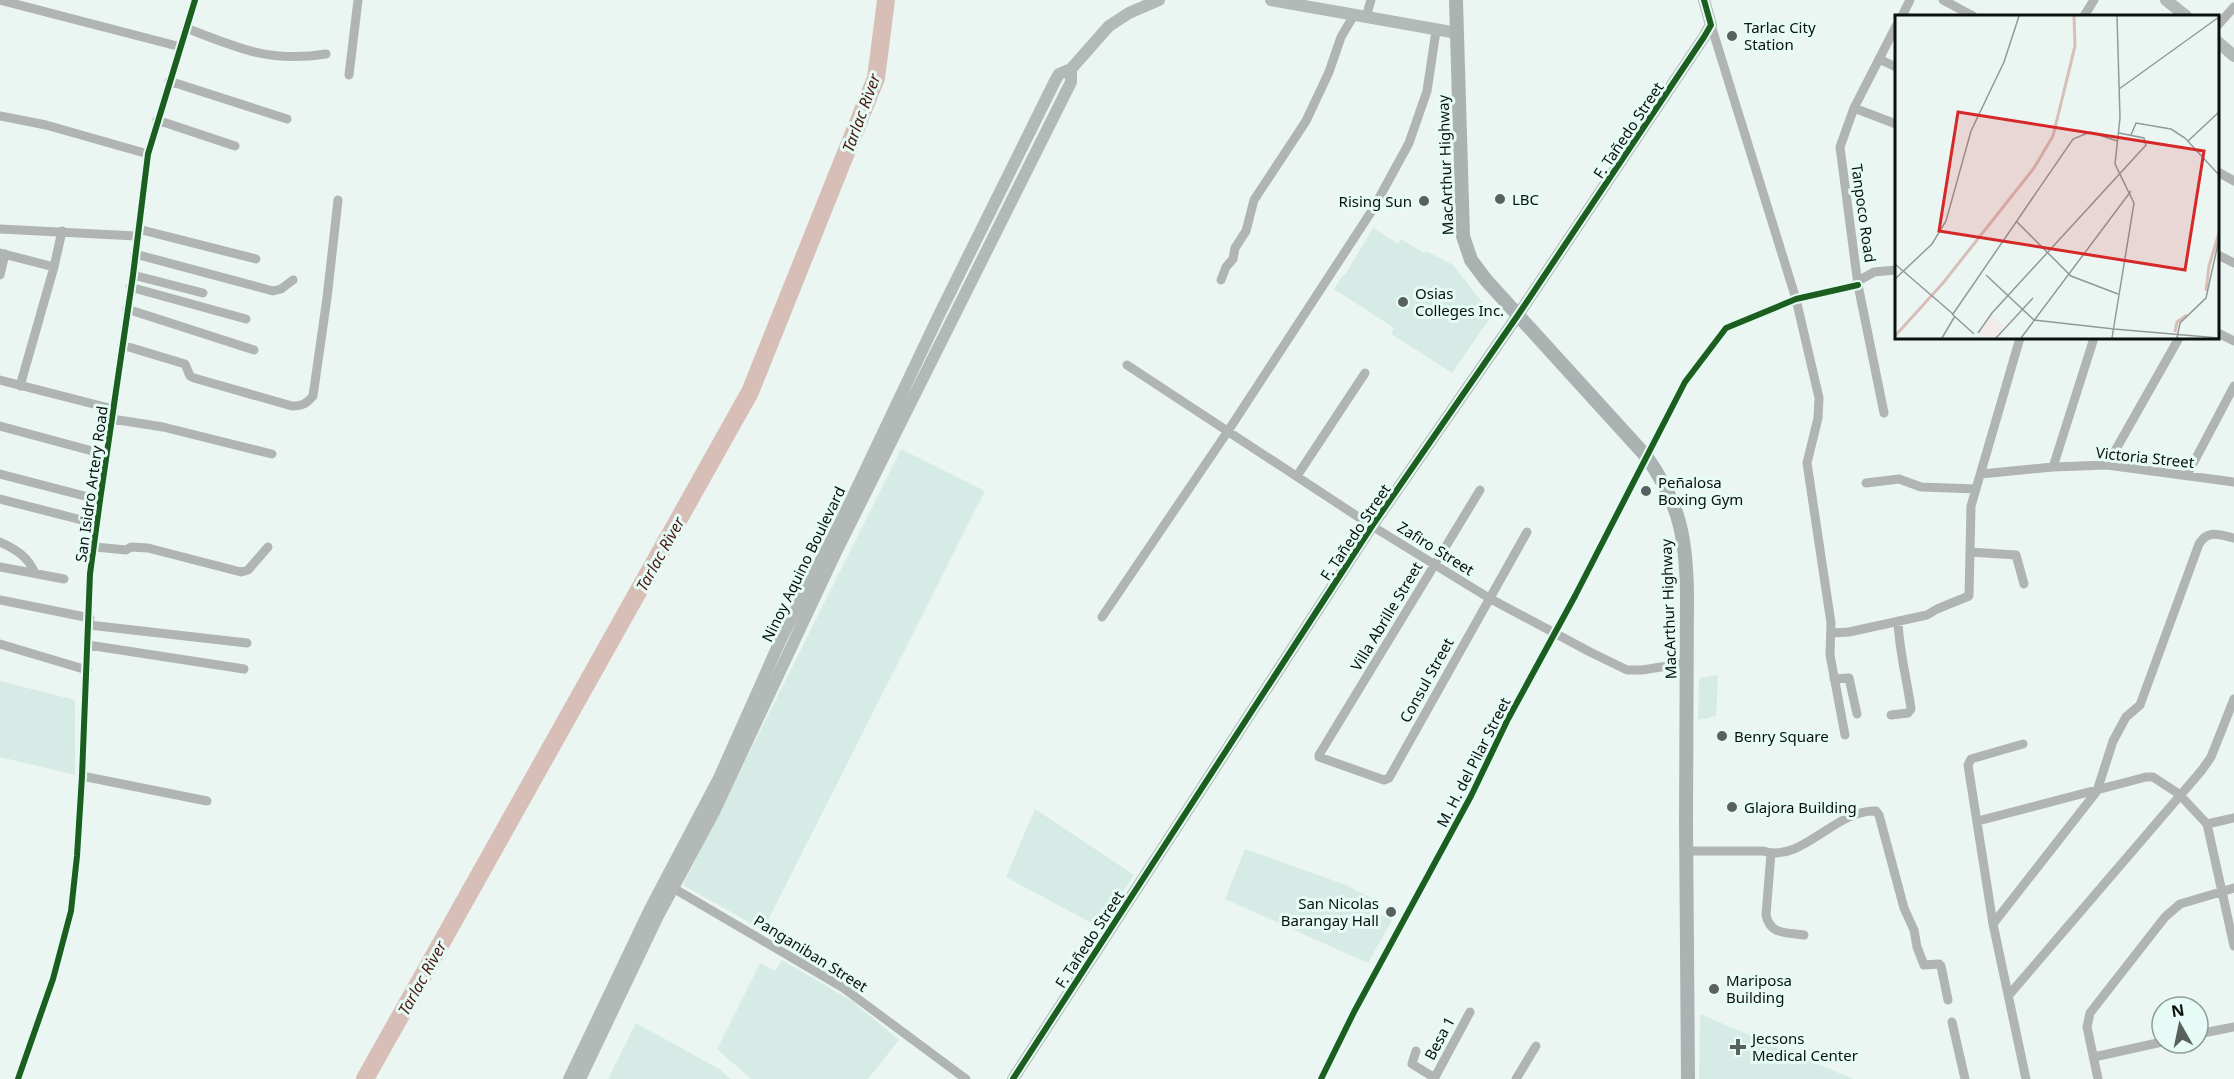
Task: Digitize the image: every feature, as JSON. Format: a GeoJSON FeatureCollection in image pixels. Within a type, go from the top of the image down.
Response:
{"type":"FeatureCollection","features":[{"type":"Feature","properties":{"kind":"highway","name":"MacArthur Highway"},"geometry":{"type":"LineString","coordinates":[[1456,0],[1464,242],[1471,260],[1486,280],[1646,456],[1661,477],[1681,525],[1686,556],[1688,1079]]}},
{"type":"Feature","properties":{"kind":"main road","name":"Ninoy Aquino Boulevard"},"geometry":{"type":"LineString","coordinates":[[580,1079],[781,639],[1055,81],[1059,74],[1071,69],[1109,26],[1129,13],[1160,0]]}},
{"type":"Feature","properties":{"kind":"main road"},"geometry":{"type":"LineString","coordinates":[[1271,0],[1457,33]]}},
{"type":"Feature","properties":{"kind":"main road"},"geometry":{"type":"LineString","coordinates":[[1704,0],[1711,25]]}},
{"type":"Feature","properties":{"kind":"main road"},"geometry":{"type":"LineString","coordinates":[[2166,0],[2185,15]]}},
{"type":"Feature","properties":{"kind":"main road","name":"F. Tañedo Street"},"geometry":{"type":"LineString","coordinates":[[1012,1079],[1372,526],[1518,315],[1711,25]]}},
{"type":"Feature","properties":{"kind":"main road"},"geometry":{"type":"LineString","coordinates":[[2219,44],[2234,56]]}},
{"type":"Feature","properties":{"kind":"main road","name":"Ninoy Aquino Boulevard"},"geometry":{"type":"LineString","coordinates":[[569,1079],[668,885]]}},
{"type":"Feature","properties":{"kind":"street"},"geometry":{"type":"LineString","coordinates":[[0,0],[180,46]]}},
{"type":"Feature","properties":{"kind":"street","name":"San Isidro Artery Road"},"geometry":{"type":"LineString","coordinates":[[18,1079],[52,979],[71,911],[82,776],[90,574],[100,500],[148,154],[195,0]]}},
{"type":"Feature","properties":{"kind":"street"},"geometry":{"type":"LineString","coordinates":[[350,75],[358,0]]}},
{"type":"Feature","properties":{"kind":"street"},"geometry":{"type":"LineString","coordinates":[[1221,280],[1226,267],[1233,259],[1235,248],[1246,231],[1254,200],[1306,121],[1329,72],[1341,37],[1371,0]]}},
{"type":"Feature","properties":{"kind":"street"},"geometry":{"type":"LineString","coordinates":[[1903,15],[1911,0]]}},
{"type":"Feature","properties":{"kind":"street"},"geometry":{"type":"LineString","coordinates":[[1943,0],[1971,15]]}},
{"type":"Feature","properties":{"kind":"street"},"geometry":{"type":"LineString","coordinates":[[2085,15],[2094,0]]}},
{"type":"Feature","properties":{"kind":"street"},"geometry":{"type":"LineString","coordinates":[[2219,23],[2234,7]]}},
{"type":"Feature","properties":{"kind":"street"},"geometry":{"type":"LineString","coordinates":[[1711,25],[1796,299],[1809,351],[1819,406],[1807,463],[1832,633],[1830,655],[1845,735]]}},
{"type":"Feature","properties":{"kind":"street"},"geometry":{"type":"LineString","coordinates":[[186,28],[271,57],[326,54]]}},
{"type":"Feature","properties":{"kind":"street","name":"Tanpoco Road"},"geometry":{"type":"LineString","coordinates":[[1884,413],[1858,283],[1840,147],[1854,108],[1895,28]]}},
{"type":"Feature","properties":{"kind":"street"},"geometry":{"type":"LineString","coordinates":[[1102,617],[1228,431],[1373,209],[1409,143],[1427,91],[1436,31]]}},
{"type":"Feature","properties":{"kind":"street"},"geometry":{"type":"LineString","coordinates":[[1879,59],[1895,67]]}},
{"type":"Feature","properties":{"kind":"street"},"geometry":{"type":"LineString","coordinates":[[169,81],[287,119]]}},
{"type":"Feature","properties":{"kind":"street"},"geometry":{"type":"LineString","coordinates":[[1854,108],[1895,124]]}},
{"type":"Feature","properties":{"kind":"street"},"geometry":{"type":"LineString","coordinates":[[0,116],[46,125],[148,154]]}},
{"type":"Feature","properties":{"kind":"street"},"geometry":{"type":"LineString","coordinates":[[157,120],[235,146]]}},
{"type":"Feature","properties":{"kind":"street"},"geometry":{"type":"LineString","coordinates":[[2219,173],[2234,181]]}},
{"type":"Feature","properties":{"kind":"street"},"geometry":{"type":"LineString","coordinates":[[122,345],[185,364],[190,376],[194,378],[292,406],[302,406],[307,403],[313,396],[338,200]]}},
{"type":"Feature","properties":{"kind":"street"},"geometry":{"type":"LineString","coordinates":[[0,229],[137,232],[256,259]]}},
{"type":"Feature","properties":{"kind":"street"},"geometry":{"type":"LineString","coordinates":[[21,386],[62,231]]}},
{"type":"Feature","properties":{"kind":"street"},"geometry":{"type":"LineString","coordinates":[[0,275],[2,254],[54,267]]}},
{"type":"Feature","properties":{"kind":"street"},"geometry":{"type":"LineString","coordinates":[[135,254],[273,291],[281,289],[293,280]]}},
{"type":"Feature","properties":{"kind":"street"},"geometry":{"type":"LineString","coordinates":[[2219,256],[2234,264]]}},
{"type":"Feature","properties":{"kind":"street","name":"M. H. del Pilar Street"},"geometry":{"type":"LineString","coordinates":[[1321,1079],[1354,1012],[1471,796],[1507,721],[1685,382],[1720,333],[1740,320],[1796,299],[1858,283],[1874,272],[1895,270]]}},
{"type":"Feature","properties":{"kind":"street"},"geometry":{"type":"LineString","coordinates":[[133,275],[203,293]]}},
{"type":"Feature","properties":{"kind":"street"},"geometry":{"type":"LineString","coordinates":[[130,287],[246,319]]}},
{"type":"Feature","properties":{"kind":"street"},"geometry":{"type":"LineString","coordinates":[[127,309],[254,350]]}},
{"type":"Feature","properties":{"kind":"street"},"geometry":{"type":"LineString","coordinates":[[2219,334],[2234,341]]}},
{"type":"Feature","properties":{"kind":"street"},"geometry":{"type":"LineString","coordinates":[[1832,633],[1849,632],[1927,615],[1970,596],[1971,506],[2020,339]]}},
{"type":"Feature","properties":{"kind":"street"},"geometry":{"type":"LineString","coordinates":[[2053,467],[2094,339]]}},
{"type":"Feature","properties":{"kind":"street"},"geometry":{"type":"LineString","coordinates":[[2107,465],[2177,339]]}},
{"type":"Feature","properties":{"kind":"street","name":"Zafiro Street"},"geometry":{"type":"LineString","coordinates":[[1127,365],[1372,526],[1489,598],[1590,652],[1627,670],[1687,663]]}},
{"type":"Feature","properties":{"kind":"street"},"geometry":{"type":"LineString","coordinates":[[1297,476],[1365,373]]}},
{"type":"Feature","properties":{"kind":"street"},"geometry":{"type":"LineString","coordinates":[[0,380],[113,414],[272,454]]}},
{"type":"Feature","properties":{"kind":"street"},"geometry":{"type":"LineString","coordinates":[[2187,476],[2234,386]]}},
{"type":"Feature","properties":{"kind":"street"},"geometry":{"type":"LineString","coordinates":[[0,426],[107,454]]}},
{"type":"Feature","properties":{"kind":"street","name":"Victoria Street"},"geometry":{"type":"LineString","coordinates":[[1981,474],[2053,467],[2107,465],[2234,482]]}},
{"type":"Feature","properties":{"kind":"street"},"geometry":{"type":"LineString","coordinates":[[0,474],[100,500]]}},
{"type":"Feature","properties":{"kind":"street"},"geometry":{"type":"LineString","coordinates":[[1866,483],[1899,479],[1921,487],[1976,489]]}},
{"type":"Feature","properties":{"kind":"street","name":"Villa Abrille Street"},"geometry":{"type":"LineString","coordinates":[[1318,757],[1480,490]]}},
{"type":"Feature","properties":{"kind":"street"},"geometry":{"type":"LineString","coordinates":[[0,499],[97,524]]}},
{"type":"Feature","properties":{"kind":"street","name":"Consul Street"},"geometry":{"type":"LineString","coordinates":[[1318,757],[1384,780],[1389,778],[1527,532]]}},
{"type":"Feature","properties":{"kind":"street"},"geometry":{"type":"LineString","coordinates":[[1994,924],[2097,791],[2113,741],[2126,717],[2140,705],[2199,544],[2204,536],[2210,533],[2234,538]]}},
{"type":"Feature","properties":{"kind":"street"},"geometry":{"type":"LineString","coordinates":[[0,542],[13,547],[23,555],[32,565],[35,573]]}},
{"type":"Feature","properties":{"kind":"street"},"geometry":{"type":"LineString","coordinates":[[95,547],[126,550],[131,547],[148,548],[241,572],[248,570],[268,547]]}},
{"type":"Feature","properties":{"kind":"street"},"geometry":{"type":"LineString","coordinates":[[1970,552],[2016,555],[2024,584]]}},
{"type":"Feature","properties":{"kind":"street"},"geometry":{"type":"LineString","coordinates":[[0,567],[64,579]]}},
{"type":"Feature","properties":{"kind":"street"},"geometry":{"type":"LineString","coordinates":[[0,600],[89,622],[247,643]]}},
{"type":"Feature","properties":{"kind":"street"},"geometry":{"type":"LineString","coordinates":[[1892,715],[1908,712],[1911,709],[1905,665],[1899,644],[1898,621]]}},
{"type":"Feature","properties":{"kind":"street"},"geometry":{"type":"LineString","coordinates":[[0,644],[87,670]]}},
{"type":"Feature","properties":{"kind":"street"},"geometry":{"type":"LineString","coordinates":[[88,645],[244,669]]}},
{"type":"Feature","properties":{"kind":"street"},"geometry":{"type":"LineString","coordinates":[[1834,679],[1849,678],[1857,714]]}},
{"type":"Feature","properties":{"kind":"street"},"geometry":{"type":"LineString","coordinates":[[2009,995],[2211,757],[2230,722],[2234,699]]}},
{"type":"Feature","properties":{"kind":"street"},"geometry":{"type":"LineString","coordinates":[[2023,744],[1969,761],[1994,924],[2026,1079]]}},
{"type":"Feature","properties":{"kind":"street"},"geometry":{"type":"LineString","coordinates":[[82,776],[207,801]]}},
{"type":"Feature","properties":{"kind":"street"},"geometry":{"type":"LineString","coordinates":[[1977,821],[2150,776],[2179,794],[2207,824],[2234,946]]}},
{"type":"Feature","properties":{"kind":"street"},"geometry":{"type":"LineString","coordinates":[[1686,851],[1763,851],[1771,854],[1798,849],[1830,826],[1876,811],[1904,908],[1914,930],[1917,947],[1924,965],[1939,964],[1941,966],[1948,1000]]}},
{"type":"Feature","properties":{"kind":"street"},"geometry":{"type":"LineString","coordinates":[[2207,824],[2234,818]]}},
{"type":"Feature","properties":{"kind":"street"},"geometry":{"type":"LineString","coordinates":[[1771,854],[1766,915],[1768,925],[1772,930],[1804,935]]}},
{"type":"Feature","properties":{"kind":"street","name":"Panganiban Street"},"geometry":{"type":"LineString","coordinates":[[668,885],[842,987],[966,1079]]}},
{"type":"Feature","properties":{"kind":"street"},"geometry":{"type":"LineString","coordinates":[[2098,1079],[2087,1027],[2090,1013],[2165,917],[2180,904],[2234,888]]}},
{"type":"Feature","properties":{"kind":"street","name":"Besa 1"},"geometry":{"type":"LineString","coordinates":[[1435,1078],[1470,1012]]}},
{"type":"Feature","properties":{"kind":"street"},"geometry":{"type":"LineString","coordinates":[[1953,1022],[1965,1079]]}},
{"type":"Feature","properties":{"kind":"street"},"geometry":{"type":"LineString","coordinates":[[2210,1032],[2234,1027]]}},
{"type":"Feature","properties":{"kind":"street"},"geometry":{"type":"LineString","coordinates":[[2094,1057],[2150,1045]]}},
{"type":"Feature","properties":{"kind":"street"},"geometry":{"type":"LineString","coordinates":[[1516,1079],[1536,1046]]}},
{"type":"Feature","properties":{"kind":"street"},"geometry":{"type":"LineString","coordinates":[[1416,1051],[1412,1064],[1435,1078]]}},
{"type":"Feature","properties":{"kind":"shaded area","name":"Osias Colleges Inc."},"geometry":{"type":"Polygon","coordinates":[[[1373,228],[1398,244],[1401,239],[1424,253],[1426,251],[1453,265],[1492,315],[1452,373],[1391,334],[1394,328],[1334,289],[1373,228]]]}},
{"type":"Feature","properties":{"kind":"shaded area"},"geometry":{"type":"Polygon","coordinates":[[[901,449],[985,491],[763,930],[683,885],[901,449]]]}},
{"type":"Feature","properties":{"kind":"shaded area"},"geometry":{"type":"Polygon","coordinates":[[[1718,675],[1716,716],[1698,720],[1699,678],[1718,675]]]}},
{"type":"Feature","properties":{"kind":"shaded area"},"geometry":{"type":"Polygon","coordinates":[[[0,681],[75,700],[75,775],[0,757],[0,681]]]}},
{"type":"Feature","properties":{"kind":"shaded area"},"geometry":{"type":"Polygon","coordinates":[[[1035,809],[1134,875],[1099,927],[1006,877],[1035,809]]]}},
{"type":"Feature","properties":{"kind":"shaded area"},"geometry":{"type":"Polygon","coordinates":[[[1245,849],[1346,885],[1373,899],[1368,909],[1392,920],[1368,963],[1225,899],[1245,849]]]}},
{"type":"Feature","properties":{"kind":"shaded area"},"geometry":{"type":"Polygon","coordinates":[[[782,960],[852,1001],[899,1040],[868,1079],[751,1079],[717,1049],[760,963],[775,971],[782,960]]]}},
{"type":"Feature","properties":{"kind":"shaded area","name":"Jecsons Medical Center"},"geometry":{"type":"Polygon","coordinates":[[[1700,1014],[1853,1079],[1699,1079],[1700,1014]]]}},
{"type":"Feature","properties":{"kind":"shaded area"},"geometry":{"type":"Polygon","coordinates":[[[636,1023],[719,1069],[731,1079],[608,1079],[636,1023]]]}},
{"type":"Feature","properties":{"kind":"waterway","name":"Tarlac River"},"geometry":{"type":"LineString","coordinates":[[365,1079],[750,392],[876,78],[886,0]]}},
{"type":"Feature","properties":{"kind":"cycle path"},"geometry":{"type":"LineString","coordinates":[[18,1079],[53,979],[71,911],[82,776],[90,574],[100,500],[148,154],[195,0]]}},
{"type":"Feature","properties":{"kind":"cycle path"},"geometry":{"type":"LineString","coordinates":[[1013,1079],[1372,526],[1518,315],[1704,37],[1711,25],[1704,0]]}},
{"type":"Feature","properties":{"kind":"cycle path"},"geometry":{"type":"LineString","coordinates":[[1321,1079],[1354,1012],[1471,796],[1508,719],[1575,596],[1685,382],[1726,328],[1796,299],[1858,285]]}},
{"type":"Feature","properties":{"kind":"place","name":"Tarlac City Station"},"geometry":{"type":"Point","coordinates":[1732,36]}},
{"type":"Feature","properties":{"kind":"place","name":"LBC"},"geometry":{"type":"Point","coordinates":[1500,199]}},
{"type":"Feature","properties":{"kind":"place","name":"Rising Sun"},"geometry":{"type":"Point","coordinates":[1424,201]}},
{"type":"Feature","properties":{"kind":"place","name":"Osias Colleges Inc."},"geometry":{"type":"Point","coordinates":[1403,302]}},
{"type":"Feature","properties":{"kind":"place","name":"Peñalosa Boxing Gym"},"geometry":{"type":"Point","coordinates":[1646,491]}},
{"type":"Feature","properties":{"kind":"place","name":"Benry Square"},"geometry":{"type":"Point","coordinates":[1722,736]}},
{"type":"Feature","properties":{"kind":"place","name":"Glajora Building"},"geometry":{"type":"Point","coordinates":[1732,807]}},
{"type":"Feature","properties":{"kind":"place","name":"San Nicolas Barangay Hall"},"geometry":{"type":"Point","coordinates":[1391,912]}},
{"type":"Feature","properties":{"kind":"place","name":"Mariposa Building"},"geometry":{"type":"Point","coordinates":[1714,989]}},
{"type":"Feature","properties":{"kind":"place","name":"Jecsons Medical Center"},"geometry":{"type":"Point","coordinates":[1738,1047]}}]}
